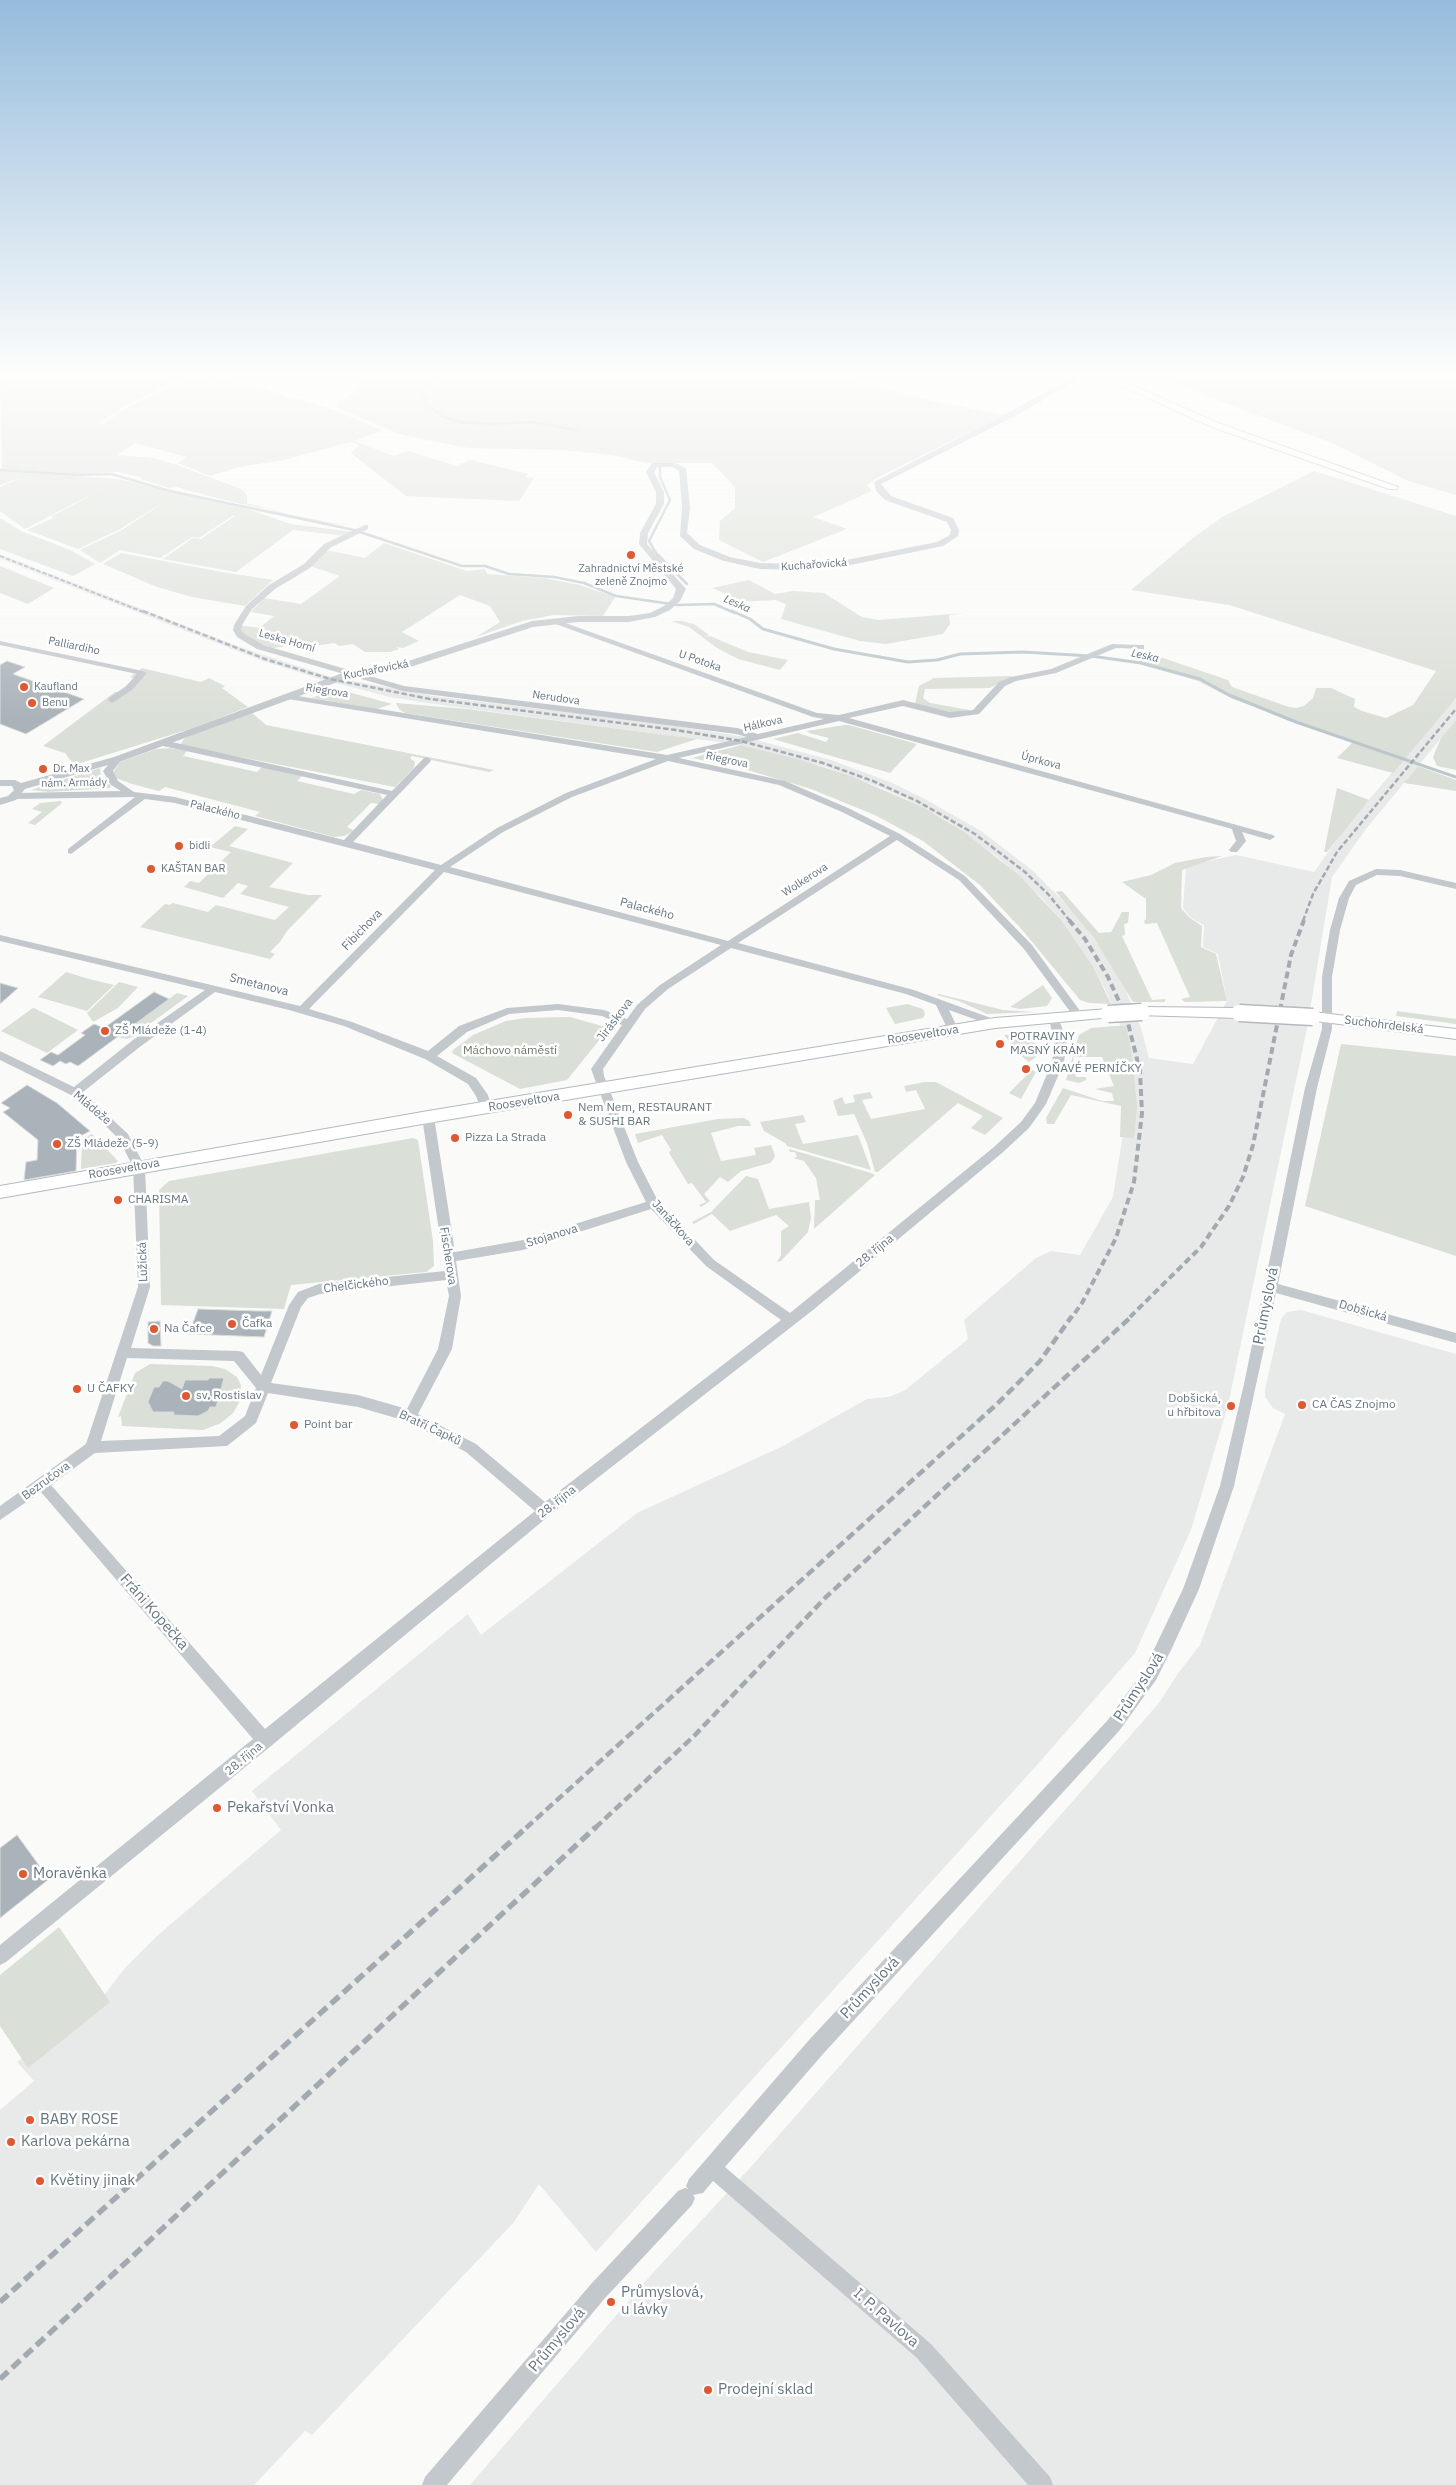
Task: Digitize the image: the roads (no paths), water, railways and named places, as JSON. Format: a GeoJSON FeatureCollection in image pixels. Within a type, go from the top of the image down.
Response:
{"type":"FeatureCollection","features":[{"type":"Feature","properties":{"kind":"main road","name":"Rooseveltova"},"geometry":{"type":"LineString","coordinates":[[0,1192],[428,1117],[486,1109],[995,1023],[1078,1015],[1142,1012],[1239,1013]]}},
{"type":"Feature","properties":{"kind":"main road","name":"Suchohrdelská"},"geometry":{"type":"LineString","coordinates":[[1239,1013],[1320,1018],[1456,1034]]}},
{"type":"Feature","properties":{"kind":"street","name":"Kuchařovická"},"geometry":{"type":"LineString","coordinates":[[0,802],[18,791],[162,744],[352,673],[400,667],[532,624],[578,619],[630,619],[652,615],[667,608],[677,599],[681,589],[643,544],[644,533],[660,504],[658,489]]}},
{"type":"Feature","properties":{"kind":"street","name":"Kuchařovická"},"geometry":{"type":"LineString","coordinates":[[684,489],[686,507],[683,534],[697,547],[727,559],[760,566],[801,568],[841,564],[940,544],[954,536],[955,530],[950,520],[888,498],[879,489]]}},
{"type":"Feature","properties":{"kind":"street","name":"Leska Horní"},"geometry":{"type":"LineString","coordinates":[[352,673],[260,647],[246,640],[237,630],[238,625],[249,608],[272,587],[307,566],[327,546],[361,530]]}},
{"type":"Feature","properties":{"kind":"street","name":"U Potoka"},"geometry":{"type":"LineString","coordinates":[[554,622],[816,715],[839,718]]}},
{"type":"Feature","properties":{"kind":"street","name":"Palliardiho"},"geometry":{"type":"LineString","coordinates":[[0,642],[143,673],[129,688],[112,700]]}},
{"type":"Feature","properties":{"kind":"street","name":"Hálkova"},"geometry":{"type":"LineString","coordinates":[[441,869],[500,830],[569,795],[667,758],[903,703],[950,715],[976,712],[1002,684],[1014,679],[1053,671],[1115,646],[1141,647]]}},
{"type":"Feature","properties":{"kind":"street","name":"Nerudova"},"geometry":{"type":"LineString","coordinates":[[352,673],[403,688],[646,721],[737,731],[758,736]]}},
{"type":"Feature","properties":{"kind":"street","name":"Riegrova"},"geometry":{"type":"LineString","coordinates":[[288,696],[667,758],[782,783],[845,810],[897,836],[962,878],[1028,947],[1078,1015]]}},
{"type":"Feature","properties":{"kind":"street","name":"Úprkova"},"geometry":{"type":"LineString","coordinates":[[839,718],[1270,837]]}},
{"type":"Feature","properties":{"kind":"street"},"geometry":{"type":"LineString","coordinates":[[162,744],[393,794]]}},
{"type":"Feature","properties":{"kind":"street"},"geometry":{"type":"LineString","coordinates":[[118,759],[108,771],[114,783],[132,794]]}},
{"type":"Feature","properties":{"kind":"street"},"geometry":{"type":"LineString","coordinates":[[346,843],[427,760]]}},
{"type":"Feature","properties":{"kind":"street"},"geometry":{"type":"LineString","coordinates":[[0,783],[14,784],[18,791]]}},
{"type":"Feature","properties":{"kind":"street","name":"nám. Armády"},"geometry":{"type":"LineString","coordinates":[[18,791],[132,794]]}},
{"type":"Feature","properties":{"kind":"street","name":"Palackého"},"geometry":{"type":"LineString","coordinates":[[132,794],[174,800],[346,843],[940,1002],[995,1023]]}},
{"type":"Feature","properties":{"kind":"street"},"geometry":{"type":"LineString","coordinates":[[71,851],[144,795]]}},
{"type":"Feature","properties":{"kind":"street"},"geometry":{"type":"LineString","coordinates":[[1234,850],[1241,841],[1236,828]]}},
{"type":"Feature","properties":{"kind":"street","name":"Wolkerova"},"geometry":{"type":"LineString","coordinates":[[727,945],[897,836]]}},
{"type":"Feature","properties":{"kind":"street","name":"Fibichova"},"geometry":{"type":"LineString","coordinates":[[302,1010],[441,869]]}},
{"type":"Feature","properties":{"kind":"street","name":"Průmyslová"},"geometry":{"type":"LineString","coordinates":[[433,2485],[599,2290],[712,2168],[816,2047],[1113,1726],[1150,1675],[1167,1643],[1191,1589],[1227,1486],[1311,1088],[1328,1029],[1320,1018],[1339,915],[1347,890],[1355,880],[1372,873],[1388,871],[1456,886]]}},
{"type":"Feature","properties":{"kind":"street","name":"Smetanova"},"geometry":{"type":"LineString","coordinates":[[0,938],[302,1010],[365,1030],[428,1056],[472,1082],[482,1095],[486,1109]]}},
{"type":"Feature","properties":{"kind":"street","name":"Jiráskova"},"geometry":{"type":"LineString","coordinates":[[604,1089],[598,1068],[641,1006],[664,987],[727,945]]}},
{"type":"Feature","properties":{"kind":"street"},"geometry":{"type":"LineString","coordinates":[[75,1092],[137,1043],[213,988]]}},
{"type":"Feature","properties":{"kind":"street"},"geometry":{"type":"LineString","coordinates":[[940,1002],[954,1031]]}},
{"type":"Feature","properties":{"kind":"street"},"geometry":{"type":"LineString","coordinates":[[428,1056],[463,1029],[507,1011],[558,1006],[604,1013],[629,1024]]}},
{"type":"Feature","properties":{"kind":"street","name":"28. října"},"geometry":{"type":"LineString","coordinates":[[0,1956],[545,1511],[790,1320],[991,1156],[1025,1124],[1040,1104],[1058,1062],[1061,1041],[1053,1017]]}},
{"type":"Feature","properties":{"kind":"street","name":"Mládeže"},"geometry":{"type":"LineString","coordinates":[[0,1055],[75,1092],[124,1137],[139,1167]]}},
{"type":"Feature","properties":{"kind":"street","name":"Janáčkova"},"geometry":{"type":"LineString","coordinates":[[604,1089],[632,1162],[653,1204],[710,1263],[790,1320]]}},
{"type":"Feature","properties":{"kind":"street","name":"Fischerova"},"geometry":{"type":"LineString","coordinates":[[410,1416],[445,1349],[455,1296],[450,1275],[428,1117]]}},
{"type":"Feature","properties":{"kind":"street","name":"Lužická"},"geometry":{"type":"LineString","coordinates":[[92,1447],[144,1287],[139,1167]]}},
{"type":"Feature","properties":{"kind":"street","name":"Stojanova"},"geometry":{"type":"LineString","coordinates":[[448,1258],[523,1245],[653,1204]]}},
{"type":"Feature","properties":{"kind":"street","name":"Chelčického"},"geometry":{"type":"LineString","coordinates":[[92,1447],[222,1442],[251,1419],[295,1305],[304,1294],[319,1289],[450,1275]]}},
{"type":"Feature","properties":{"kind":"street","name":"Dobšická"},"geometry":{"type":"LineString","coordinates":[[1270,1287],[1456,1338]]}},
{"type":"Feature","properties":{"kind":"street"},"geometry":{"type":"LineString","coordinates":[[122,1353],[238,1356],[263,1387]]}},
{"type":"Feature","properties":{"kind":"street","name":"Bratří Čapků"},"geometry":{"type":"LineString","coordinates":[[263,1387],[358,1401],[410,1416],[471,1448],[545,1511]]}},
{"type":"Feature","properties":{"kind":"street","name":"Bezručova"},"geometry":{"type":"LineString","coordinates":[[0,1514],[92,1447]]}},
{"type":"Feature","properties":{"kind":"street","name":"Fráni Kopečka"},"geometry":{"type":"LineString","coordinates":[[42,1484],[265,1741]]}},
{"type":"Feature","properties":{"kind":"street","name":"I. P. Pavlova"},"geometry":{"type":"LineString","coordinates":[[712,2168],[924,2351],[1042,2485]]}},
{"type":"Feature","properties":{"kind":"waterway","name":"Leska"},"geometry":{"type":"LineString","coordinates":[[163,489],[354,530],[462,566],[485,566],[509,574],[554,577],[584,583],[616,596],[678,605],[714,604],[735,613]]}},
{"type":"Feature","properties":{"kind":"waterway"},"geometry":{"type":"LineString","coordinates":[[665,489],[670,500],[649,541],[656,553],[687,584]]}},
{"type":"Feature","properties":{"kind":"waterway","name":"Leska"},"geometry":{"type":"LineString","coordinates":[[732,611],[750,619],[763,629],[834,649],[908,662],[937,660],[960,654],[1023,652],[1091,656],[1141,663],[1200,679],[1229,695],[1296,722],[1456,777]]}},
{"type":"Feature","properties":{"kind":"railway"},"geometry":{"type":"LineString","coordinates":[[0,556],[146,613]]}},
{"type":"Feature","properties":{"kind":"railway"},"geometry":{"type":"LineString","coordinates":[[143,611],[265,659],[330,679],[430,699],[676,730],[741,741],[823,763],[873,781],[917,801],[975,834],[1025,872],[1048,894],[1070,921]]}},
{"type":"Feature","properties":{"kind":"railway"},"geometry":{"type":"LineString","coordinates":[[1303,921],[1313,894],[1337,852],[1456,709]]}},
{"type":"Feature","properties":{"kind":"railway"},"geometry":{"type":"LineString","coordinates":[[1069,920],[1085,939],[1108,977],[1127,1019],[1140,1071],[1142,1113],[1134,1182],[1116,1238],[1082,1303],[1072,1317]]}},
{"type":"Feature","properties":{"kind":"railway"},"geometry":{"type":"LineString","coordinates":[[1130,1317],[1201,1247],[1229,1206],[1243,1177],[1253,1145],[1291,955],[1304,920]]}},
{"type":"Feature","properties":{"kind":"railway"},"geometry":{"type":"LineString","coordinates":[[526,1828],[997,1404],[1040,1361],[1072,1316]]}},
{"type":"Feature","properties":{"kind":"railway"},"geometry":{"type":"LineString","coordinates":[[595,1828],[694,1736],[826,1597],[1132,1316]]}},
{"type":"Feature","properties":{"kind":"railway"},"geometry":{"type":"LineString","coordinates":[[0,2302],[527,1827]]}},
{"type":"Feature","properties":{"kind":"railway"},"geometry":{"type":"LineString","coordinates":[[0,2379],[596,1827]]}},
{"type":"Feature","properties":{"kind":"place","name":"Zahradnictví Městské zeleně Znojmo"},"geometry":{"type":"Point","coordinates":[631,555]}},
{"type":"Feature","properties":{"kind":"place","name":"Kaufland"},"geometry":{"type":"Point","coordinates":[24,687]}},
{"type":"Feature","properties":{"kind":"place","name":"Benu"},"geometry":{"type":"Point","coordinates":[32,703]}},
{"type":"Feature","properties":{"kind":"place","name":"Dr. Max"},"geometry":{"type":"Point","coordinates":[43,769]}},
{"type":"Feature","properties":{"kind":"place","name":"bidli"},"geometry":{"type":"Point","coordinates":[179,846]}},
{"type":"Feature","properties":{"kind":"place","name":"KAŠTAN BAR"},"geometry":{"type":"Point","coordinates":[151,869]}},
{"type":"Feature","properties":{"kind":"place","name":"ZŠ Mládeže (1-4)"},"geometry":{"type":"Point","coordinates":[105,1031]}},
{"type":"Feature","properties":{"kind":"place","name":"POTRAVINY MASNÝ KRÁM"},"geometry":{"type":"Point","coordinates":[1000,1044]}},
{"type":"Feature","properties":{"kind":"place","name":"VOŇAVÉ PERNÍČKY"},"geometry":{"type":"Point","coordinates":[1026,1069]}},
{"type":"Feature","properties":{"kind":"place","name":"Nem Nem, RESTAURANT & SUSHI BAR"},"geometry":{"type":"Point","coordinates":[568,1115]}},
{"type":"Feature","properties":{"kind":"place","name":"Pizza La Strada"},"geometry":{"type":"Point","coordinates":[455,1138]}},
{"type":"Feature","properties":{"kind":"place","name":"ZŠ Mládeže (5-9)"},"geometry":{"type":"Point","coordinates":[57,1144]}},
{"type":"Feature","properties":{"kind":"place","name":"CHARISMA"},"geometry":{"type":"Point","coordinates":[118,1200]}},
{"type":"Feature","properties":{"kind":"place","name":"Čafka"},"geometry":{"type":"Point","coordinates":[232,1324]}},
{"type":"Feature","properties":{"kind":"place","name":"Na Čafce"},"geometry":{"type":"Point","coordinates":[154,1329]}},
{"type":"Feature","properties":{"kind":"place","name":"U ČAFKY"},"geometry":{"type":"Point","coordinates":[77,1389]}},
{"type":"Feature","properties":{"kind":"place","name":"sv. Rostislav"},"geometry":{"type":"Point","coordinates":[186,1396]}},
{"type":"Feature","properties":{"kind":"place","name":"CA ČAS Znojmo"},"geometry":{"type":"Point","coordinates":[1302,1405]}},
{"type":"Feature","properties":{"kind":"place","name":"Dobšická, u hřbitova"},"geometry":{"type":"Point","coordinates":[1231,1406]}},
{"type":"Feature","properties":{"kind":"place","name":"Point bar"},"geometry":{"type":"Point","coordinates":[294,1425]}},
{"type":"Feature","properties":{"kind":"place","name":"Pekařství Vonka"},"geometry":{"type":"Point","coordinates":[217,1808]}},
{"type":"Feature","properties":{"kind":"place","name":"Moravěnka"},"geometry":{"type":"Point","coordinates":[23,1874]}},
{"type":"Feature","properties":{"kind":"place","name":"BABY ROSE"},"geometry":{"type":"Point","coordinates":[30,2120]}},
{"type":"Feature","properties":{"kind":"place","name":"Karlova pekárna"},"geometry":{"type":"Point","coordinates":[11,2142]}},
{"type":"Feature","properties":{"kind":"place","name":"Květiny jinak"},"geometry":{"type":"Point","coordinates":[40,2181]}},
{"type":"Feature","properties":{"kind":"place","name":"Průmyslová, u lávky"},"geometry":{"type":"Point","coordinates":[611,2302]}},
{"type":"Feature","properties":{"kind":"place","name":"Prodejní sklad"},"geometry":{"type":"Point","coordinates":[708,2390]}},
{"type":"Feature","properties":{"kind":"park label","name":"Máchovo náměstí"},"geometry":{"type":"Point","coordinates":[510,1051]}}]}
